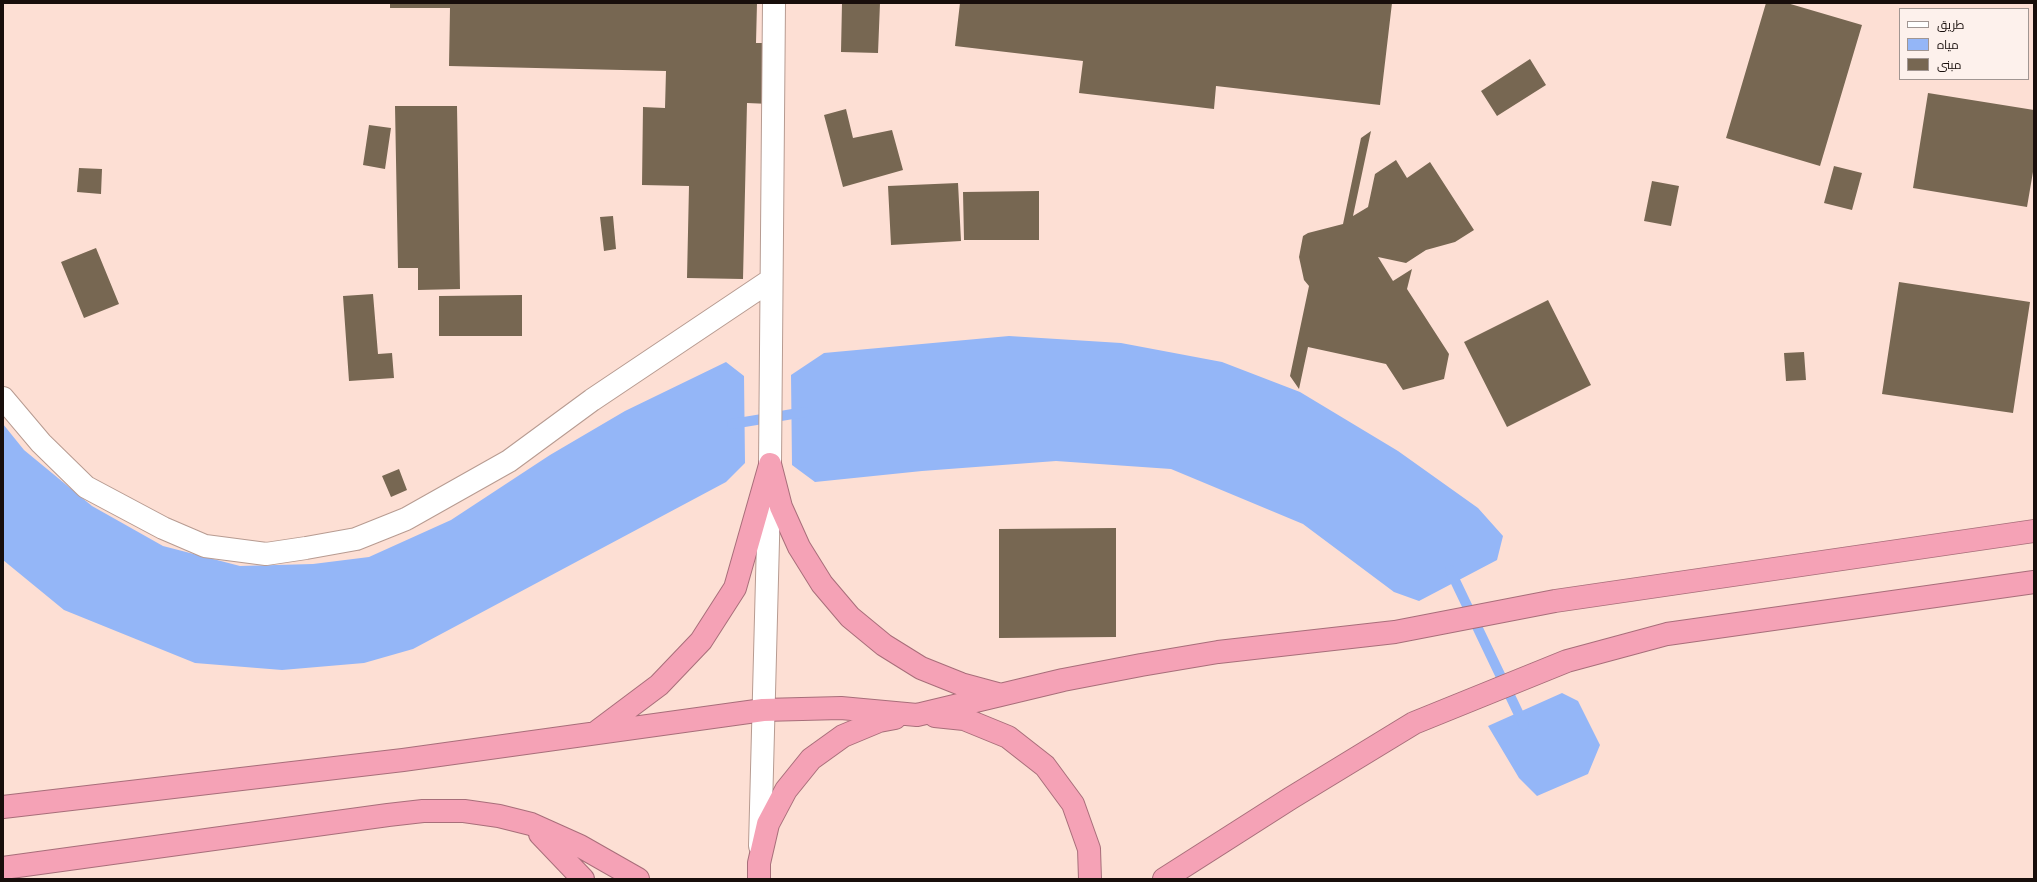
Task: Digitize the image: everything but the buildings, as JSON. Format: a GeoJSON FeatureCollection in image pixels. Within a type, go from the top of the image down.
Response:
{"type":"FeatureCollection","features":[{"type":"Feature","properties":{"kind":"highway"},"geometry":{"type":"LineString","coordinates":[[770,464],[782,506],[799,547],[822,584],[850,617],[884,645],[921,668],[961,684],[1004,695]]}},
{"type":"Feature","properties":{"kind":"highway"},"geometry":{"type":"LineString","coordinates":[[592,735],[659,685],[701,642],[735,588],[770,464]]}},
{"type":"Feature","properties":{"kind":"highway"},"geometry":{"type":"LineString","coordinates":[[759,871],[768,824],[786,790],[811,759],[843,736],[879,721],[1004,695],[1063,680],[1156,662],[1218,652],[1395,632],[1555,601],[2034,531]]}},
{"type":"Feature","properties":{"kind":"highway"},"geometry":{"type":"LineString","coordinates":[[1164,879],[1414,723],[1567,662],[1668,634],[2034,582]]}},
{"type":"Feature","properties":{"kind":"highway"},"geometry":{"type":"LineString","coordinates":[[3,807],[403,760],[592,735],[763,710],[841,708],[964,719],[1008,737],[1045,766],[1073,804],[1089,849],[1090,879]]}},
{"type":"Feature","properties":{"kind":"highway"},"geometry":{"type":"LineString","coordinates":[[3,868],[423,812],[464,811],[499,816],[531,824],[580,846],[638,879]]}},
{"type":"Feature","properties":{"kind":"highway"},"geometry":{"type":"LineString","coordinates":[[531,824],[583,879]]}},
{"type":"Feature","properties":{"kind":"street"},"geometry":{"type":"LineString","coordinates":[[759,871],[772,350],[771,280],[774,3]]}},
{"type":"Feature","properties":{"kind":"street"},"geometry":{"type":"LineString","coordinates":[[3,398],[41,443],[86,487],[163,528],[205,546],[266,554],[306,548],[356,539],[406,519],[509,461],[592,400],[771,280]]}},
{"type":"Feature","properties":{"kind":"water"},"geometry":{"type":"Polygon","coordinates":[[[1009,336],[1121,343],[1222,362],[1300,392],[1398,451],[1478,508],[1503,536],[1497,560],[1419,601],[1394,592],[1303,524],[1171,469],[1056,461],[922,471],[815,482],[792,465],[791,375],[824,353],[1009,336]]]}},
{"type":"Feature","properties":{"kind":"water"},"geometry":{"type":"Polygon","coordinates":[[[726,362],[744,376],[745,463],[726,482],[413,649],[364,663],[282,670],[195,663],[64,610],[3,560],[3,424],[24,450],[92,506],[163,546],[240,566],[313,564],[369,557],[451,520],[550,455],[625,411],[726,362]]]}},
{"type":"Feature","properties":{"kind":"water"},"geometry":{"type":"Polygon","coordinates":[[[1562,693],[1578,701],[1600,745],[1588,774],[1537,796],[1519,778],[1488,726],[1562,693]]]}},
{"type":"Feature","properties":{"kind":"waterway"},"geometry":{"type":"LineString","coordinates":[[732,424],[805,412]]}},
{"type":"Feature","properties":{"kind":"waterway"},"geometry":{"type":"LineString","coordinates":[[1450,570],[1524,725]]}}]}
